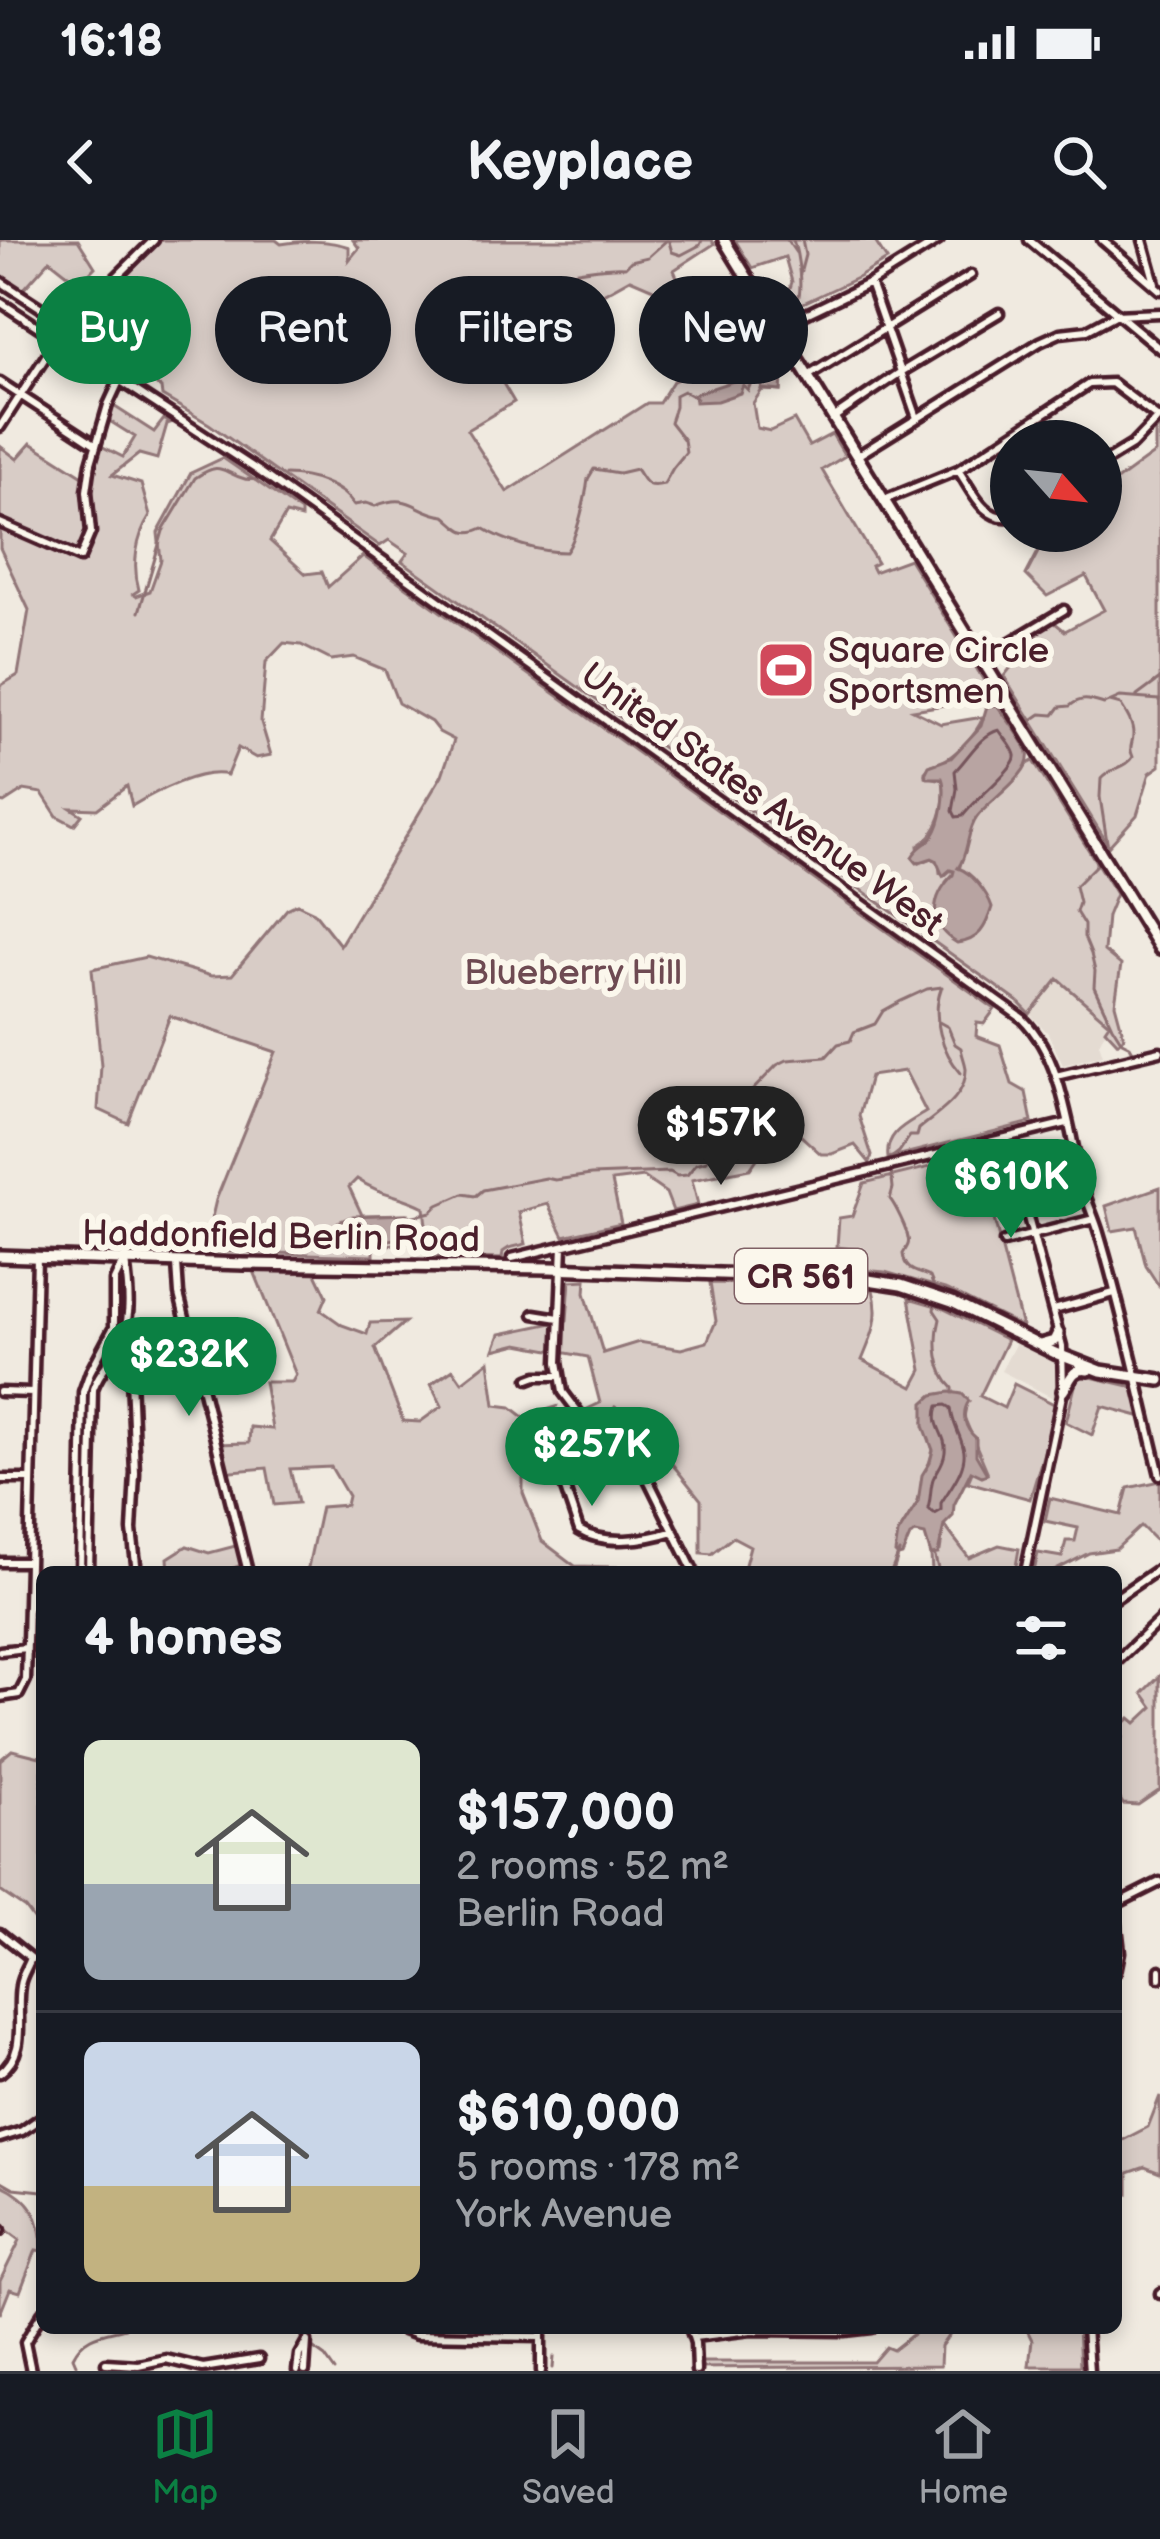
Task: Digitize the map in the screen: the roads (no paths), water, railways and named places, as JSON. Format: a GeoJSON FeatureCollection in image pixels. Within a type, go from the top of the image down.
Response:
{"type":"FeatureCollection","features":[{"type":"Feature","properties":{"kind":"main road"},"geometry":{"type":"LineString","coordinates":[[724,240],[747,276]]}},
{"type":"Feature","properties":{"kind":"main road"},"geometry":{"type":"LineString","coordinates":[[808,376],[1160,949]]}},
{"type":"Feature","properties":{"kind":"main road","name":"Haddonfield Berlin Road"},"geometry":{"type":"LineString","coordinates":[[0,1256],[560,1268]]}},
{"type":"Feature","properties":{"kind":"main road","name":"CR 561"},"geometry":{"type":"LineString","coordinates":[[560,1268],[887,1282],[952,1302],[1101,1371],[1160,1380]]}},
{"type":"Feature","properties":{"kind":"main road"},"geometry":{"type":"LineString","coordinates":[[1040,1345],[1054,1341],[1058,1333]]}},
{"type":"Feature","properties":{"kind":"main road"},"geometry":{"type":"LineString","coordinates":[[1063,1391],[1078,1369],[1101,1371]]}},
{"type":"Feature","properties":{"kind":"street"},"geometry":{"type":"LineString","coordinates":[[118,276],[154,240]]}},
{"type":"Feature","properties":{"kind":"street"},"geometry":{"type":"LineString","coordinates":[[808,313],[870,283],[939,240]]}},
{"type":"Feature","properties":{"kind":"street"},"geometry":{"type":"LineString","coordinates":[[1029,240],[1160,349]]}},
{"type":"Feature","properties":{"kind":"street"},"geometry":{"type":"LineString","coordinates":[[1102,240],[1158,288]]}},
{"type":"Feature","properties":{"kind":"street"},"geometry":{"type":"LineString","coordinates":[[1143,240],[1158,288]]}},
{"type":"Feature","properties":{"kind":"street"},"geometry":{"type":"LineString","coordinates":[[808,376],[971,275]]}},
{"type":"Feature","properties":{"kind":"street"},"geometry":{"type":"LineString","coordinates":[[0,281],[36,305]]}},
{"type":"Feature","properties":{"kind":"street"},"geometry":{"type":"LineString","coordinates":[[870,283],[917,418]]}},
{"type":"Feature","properties":{"kind":"street","name":"United States Avenue West"},"geometry":{"type":"LineString","coordinates":[[0,302],[36,325]]}},
{"type":"Feature","properties":{"kind":"street"},"geometry":{"type":"LineString","coordinates":[[833,418],[999,313]]}},
{"type":"Feature","properties":{"kind":"street"},"geometry":{"type":"LineString","coordinates":[[857,456],[1040,342],[1060,333],[1087,330],[1119,315],[1160,313]]}},
{"type":"Feature","properties":{"kind":"street"},"geometry":{"type":"LineString","coordinates":[[0,427],[36,372]]}},
{"type":"Feature","properties":{"kind":"street"},"geometry":{"type":"LineString","coordinates":[[0,382],[95,444]]}},
{"type":"Feature","properties":{"kind":"street"},"geometry":{"type":"LineString","coordinates":[[0,524],[80,559],[91,532],[88,476],[118,384]]}},
{"type":"Feature","properties":{"kind":"street","name":"United States Avenue West"},"geometry":{"type":"LineString","coordinates":[[126,384],[257,470],[1010,1008],[1040,1039],[1056,1076],[1160,1475]]}},
{"type":"Feature","properties":{"kind":"street"},"geometry":{"type":"LineString","coordinates":[[884,500],[958,470],[1089,384],[1117,386],[1159,417],[1122,451]]}},
{"type":"Feature","properties":{"kind":"street"},"geometry":{"type":"LineString","coordinates":[[958,470],[990,515]]}},
{"type":"Feature","properties":{"kind":"street"},"geometry":{"type":"LineString","coordinates":[[982,659],[1064,610]]}},
{"type":"Feature","properties":{"kind":"street"},"geometry":{"type":"LineString","coordinates":[[1056,1076],[1160,1051]]}},
{"type":"Feature","properties":{"kind":"street"},"geometry":{"type":"LineString","coordinates":[[512,1258],[1067,1124]]}},
{"type":"Feature","properties":{"kind":"street"},"geometry":{"type":"LineString","coordinates":[[1007,1138],[1062,1356],[1063,1391],[1026,1566]]}},
{"type":"Feature","properties":{"kind":"street"},"geometry":{"type":"LineString","coordinates":[[1004,1242],[1094,1219]]}},
{"type":"Feature","properties":{"kind":"street"},"geometry":{"type":"LineString","coordinates":[[563,1246],[560,1376],[568,1401],[585,1420],[635,1453],[691,1566]]}},
{"type":"Feature","properties":{"kind":"street"},"geometry":{"type":"LineString","coordinates":[[0,1697],[22,1691],[26,1680],[37,1257]]}},
{"type":"Feature","properties":{"kind":"street"},"geometry":{"type":"LineString","coordinates":[[84,1566],[83,1392],[115,1322],[114,1281],[124,1259]]}},
{"type":"Feature","properties":{"kind":"street"},"geometry":{"type":"LineString","coordinates":[[84,1566],[93,1389],[129,1317],[124,1259]]}},
{"type":"Feature","properties":{"kind":"street"},"geometry":{"type":"LineString","coordinates":[[177,1260],[178,1294],[246,1566]]}},
{"type":"Feature","properties":{"kind":"street"},"geometry":{"type":"LineString","coordinates":[[1053,1311],[1114,1293]]}},
{"type":"Feature","properties":{"kind":"street"},"geometry":{"type":"LineString","coordinates":[[534,1314],[559,1318]]}},
{"type":"Feature","properties":{"kind":"street"},"geometry":{"type":"LineString","coordinates":[[106,1346],[128,1366],[131,1377],[136,1566]]}},
{"type":"Feature","properties":{"kind":"street"},"geometry":{"type":"LineString","coordinates":[[1121,1375],[1132,1360]]}},
{"type":"Feature","properties":{"kind":"street"},"geometry":{"type":"LineString","coordinates":[[529,1379],[560,1376]]}},
{"type":"Feature","properties":{"kind":"street"},"geometry":{"type":"LineString","coordinates":[[0,1392],[33,1393]]}},
{"type":"Feature","properties":{"kind":"street"},"geometry":{"type":"LineString","coordinates":[[597,1427],[559,1471],[579,1530],[592,1537],[637,1539],[674,1531]]}},
{"type":"Feature","properties":{"kind":"street"},"geometry":{"type":"LineString","coordinates":[[0,1478],[31,1479]]}},
{"type":"Feature","properties":{"kind":"street"},"geometry":{"type":"LineString","coordinates":[[0,1562],[28,1562]]}},
{"type":"Feature","properties":{"kind":"street"},"geometry":{"type":"LineString","coordinates":[[1122,1594],[1160,1568]]}},
{"type":"Feature","properties":{"kind":"street"},"geometry":{"type":"LineString","coordinates":[[1122,1656],[1160,1620]]}},
{"type":"Feature","properties":{"kind":"street"},"geometry":{"type":"LineString","coordinates":[[0,1651],[26,1648]]}},
{"type":"Feature","properties":{"kind":"street"},"geometry":{"type":"LineString","coordinates":[[1122,1901],[1160,1882]]}},
{"type":"Feature","properties":{"kind":"street"},"geometry":{"type":"LineString","coordinates":[[0,1933],[31,1958],[20,1986],[16,2054],[0,2073]]}},
{"type":"Feature","properties":{"kind":"street"},"geometry":{"type":"LineString","coordinates":[[0,2138],[36,2123]]}},
{"type":"Feature","properties":{"kind":"street"},"geometry":{"type":"LineString","coordinates":[[31,2371],[24,2343],[36,2323]]}},
{"type":"Feature","properties":{"kind":"street"},"geometry":{"type":"LineString","coordinates":[[541,2334],[542,2371]]}},
{"type":"Feature","properties":{"kind":"street"},"geometry":{"type":"LineString","coordinates":[[692,2334],[696,2371]]}},
{"type":"Feature","properties":{"kind":"street"},"geometry":{"type":"LineString","coordinates":[[1086,2334],[1089,2371]]}},
{"type":"Feature","properties":{"kind":"street"},"geometry":{"type":"LineString","coordinates":[[301,2371],[309,2338]]}},
{"type":"Feature","properties":{"kind":"street"},"geometry":{"type":"LineString","coordinates":[[106,2363],[138,2365],[166,2359],[179,2367],[203,2368],[259,2359]]}},
{"type":"Feature","properties":{"kind":"water"},"geometry":{"type":"Polygon","coordinates":[[[725,384],[750,384],[748,390],[743,385],[740,393],[717,401],[695,402],[694,394],[725,384]]]}},
{"type":"Feature","properties":{"kind":"water"},"geometry":{"type":"Polygon","coordinates":[[[763,384],[781,384],[781,391],[761,389],[763,384]]]}},
{"type":"Feature","properties":{"kind":"water"},"geometry":{"type":"Polygon","coordinates":[[[997,705],[1022,741],[1028,761],[971,829],[958,868],[978,883],[992,907],[981,932],[957,943],[941,928],[936,911],[940,893],[954,871],[943,876],[936,860],[917,863],[912,857],[933,836],[943,807],[942,778],[925,774],[929,766],[951,758],[981,726],[987,706],[997,705]]]}},
{"type":"Feature","properties":{"kind":"water"},"geometry":{"type":"Polygon","coordinates":[[[406,1214],[415,1226],[414,1242],[406,1238],[360,1243],[336,1229],[338,1222],[353,1216],[406,1214]]]}},
{"type":"Feature","properties":{"kind":"water"},"geometry":{"type":"Polygon","coordinates":[[[950,1392],[969,1401],[965,1420],[987,1474],[971,1471],[953,1516],[944,1525],[938,1554],[931,1555],[925,1535],[916,1533],[898,1556],[898,1534],[918,1502],[922,1475],[933,1450],[924,1426],[924,1403],[933,1395],[950,1392]]]}},
{"type":"Feature","properties":{"kind":"waterway"},"geometry":{"type":"LineString","coordinates":[[556,276],[625,267],[648,257],[667,240]]}},
{"type":"Feature","properties":{"kind":"waterway"},"geometry":{"type":"LineString","coordinates":[[669,242],[672,252],[681,255],[702,240]]}},
{"type":"Feature","properties":{"kind":"waterway"},"geometry":{"type":"LineString","coordinates":[[787,240],[796,253]]}},
{"type":"Feature","properties":{"kind":"waterway"},"geometry":{"type":"LineString","coordinates":[[793,240],[799,276]]}},
{"type":"Feature","properties":{"kind":"waterway"},"geometry":{"type":"LineString","coordinates":[[800,274],[805,255],[802,240]]}},
{"type":"Feature","properties":{"kind":"waterway"},"geometry":{"type":"LineString","coordinates":[[285,475],[324,482],[354,505],[406,502],[445,516],[466,531],[483,528],[523,545],[566,552],[594,469],[619,473],[636,469],[649,485],[664,484],[686,452],[684,440],[670,422],[675,395],[683,391],[696,398]]}},
{"type":"Feature","properties":{"kind":"waterway"},"geometry":{"type":"LineString","coordinates":[[139,612],[163,531],[195,478],[221,469],[245,479],[267,479]]}},
{"type":"Feature","properties":{"kind":"waterway"},"geometry":{"type":"LineString","coordinates":[[1137,696],[1160,679]]}},
{"type":"Feature","properties":{"kind":"waterway"},"geometry":{"type":"LineString","coordinates":[[1028,723],[1082,700],[1104,704],[1120,697],[1160,700]]}},
{"type":"Feature","properties":{"kind":"waterway"},"geometry":{"type":"LineString","coordinates":[[1107,842],[1101,779],[1133,757],[1131,722],[1121,705],[1110,702]]}},
{"type":"Feature","properties":{"kind":"waterway"},"geometry":{"type":"LineString","coordinates":[[1096,853],[1096,865],[1075,886],[1076,912],[1091,954],[1094,987],[1112,1026],[1134,1053]]}},
{"type":"Feature","properties":{"kind":"waterway"},"geometry":{"type":"LineString","coordinates":[[410,1217],[431,1212],[463,1194],[476,1196],[483,1190],[546,1178],[687,1175],[696,1164],[707,1161],[741,1123],[744,1099],[777,1065],[826,1057],[838,1044],[850,1041],[854,1032],[875,1024],[883,1011],[927,989],[942,987]]}},
{"type":"Feature","properties":{"kind":"waterway"},"geometry":{"type":"LineString","coordinates":[[941,989],[940,1034],[961,1073]]}},
{"type":"Feature","properties":{"kind":"waterway"},"geometry":{"type":"LineString","coordinates":[[934,1287],[930,1277],[912,1270],[904,1260],[908,1240],[890,1199],[890,1159],[962,1088],[966,1068],[961,1048],[948,1027],[939,1022]]}},
{"type":"Feature","properties":{"kind":"waterway"},"geometry":{"type":"LineString","coordinates":[[935,1303],[940,1319],[938,1356],[953,1393]]}},
{"type":"Feature","properties":{"kind":"waterway"},"geometry":{"type":"LineString","coordinates":[[893,1566],[899,1552]]}},
{"type":"Feature","properties":{"kind":"waterway"},"geometry":{"type":"LineString","coordinates":[[935,1557],[937,1566]]}},
{"type":"Feature","properties":{"kind":"waterway"},"geometry":{"type":"LineString","coordinates":[[0,2180],[14,2188],[36,2190]]}},
{"type":"Feature","properties":{"kind":"waterway"},"geometry":{"type":"LineString","coordinates":[[76,2364],[77,2349],[102,2334]]}},
{"type":"Feature","properties":{"kind":"waterway"},"geometry":{"type":"LineString","coordinates":[[311,2347],[335,2371]]}},
{"type":"Feature","properties":{"kind":"waterway"},"geometry":{"type":"LineString","coordinates":[[553,2368],[554,2357]]}},
{"type":"Feature","properties":{"kind":"place","name":"Square Circle Sportsmen"},"geometry":{"type":"Point","coordinates":[786,670]}},
{"type":"Feature","properties":{"kind":"park label","name":"Blueberry Hill"},"geometry":{"type":"Point","coordinates":[573,971]}}]}
